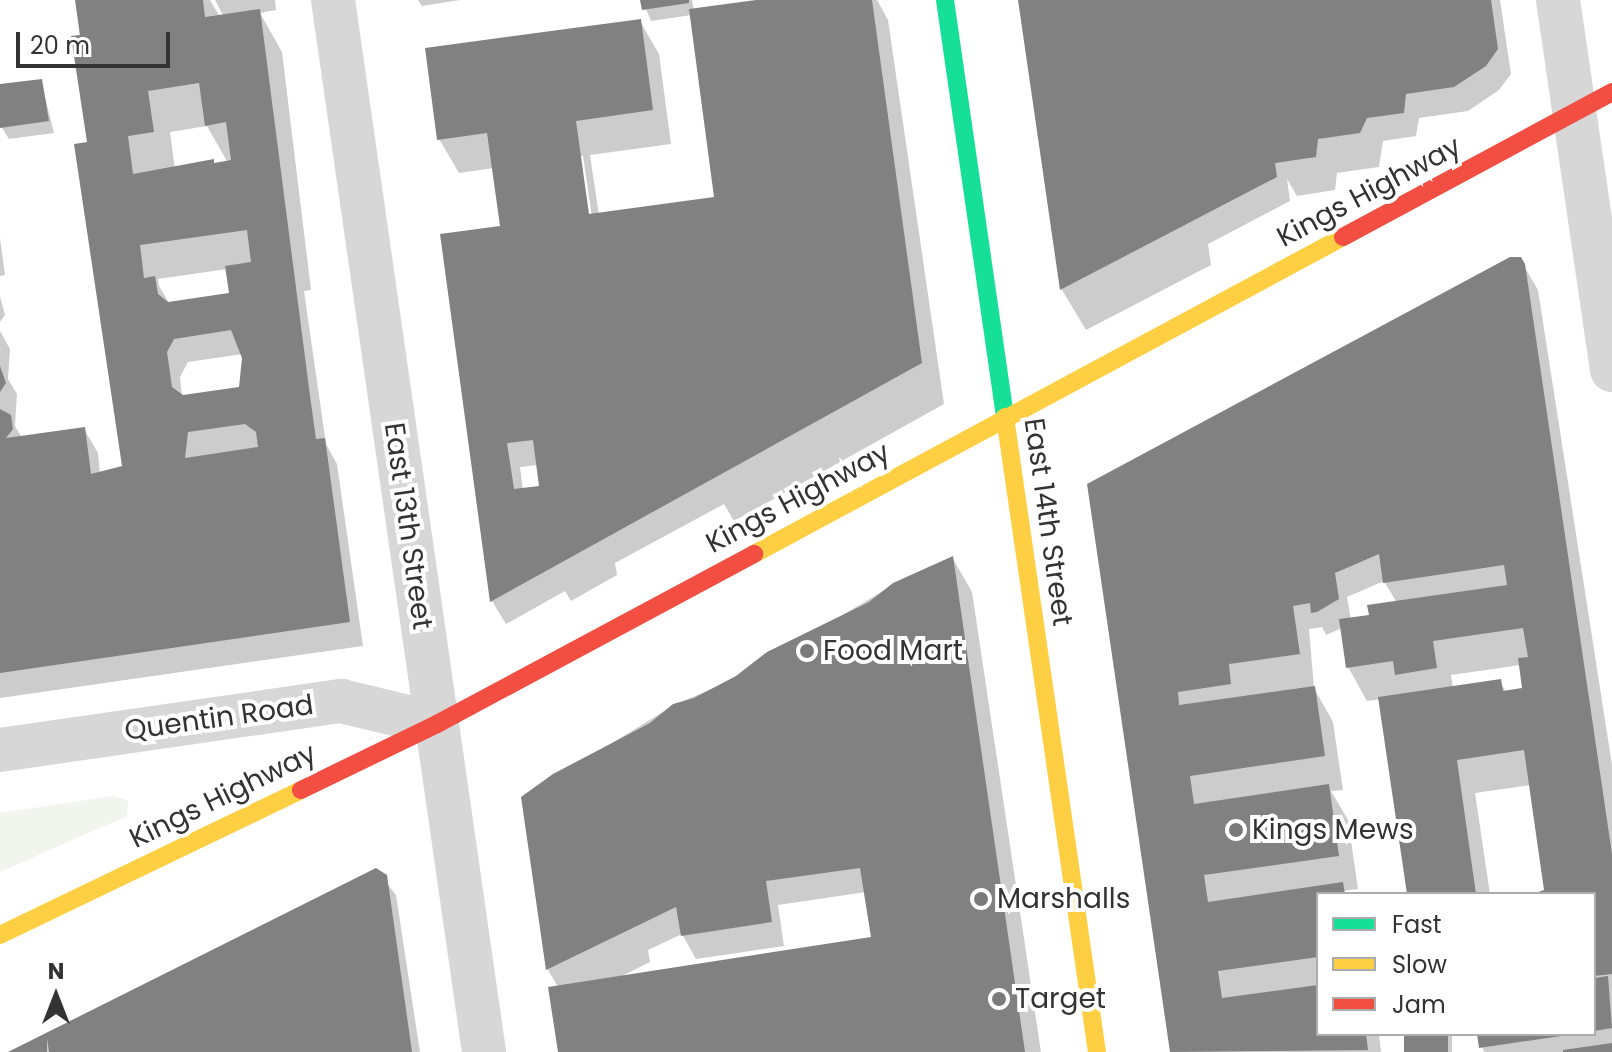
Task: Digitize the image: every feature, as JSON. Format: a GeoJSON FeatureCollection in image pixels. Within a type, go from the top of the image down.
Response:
{"type":"FeatureCollection","features":[{"type":"Feature","properties":{"kind":"street","name":"East 13th Street"},"geometry":{"type":"LineString","coordinates":[[333,0],[484,1052]]}},
{"type":"Feature","properties":{"kind":"street","name":"East 14th Street"},"geometry":{"type":"LineString","coordinates":[[945,0],[1097,1052]]}},
{"type":"Feature","properties":{"kind":"street"},"geometry":{"type":"LineString","coordinates":[[1558,0],[1612,370]]}},
{"type":"Feature","properties":{"kind":"street","name":"Kings Highway"},"geometry":{"type":"LineString","coordinates":[[0,935],[437,724],[1612,92]]}},
{"type":"Feature","properties":{"kind":"street","name":"Quentin Road"},"geometry":{"type":"LineString","coordinates":[[0,750],[341,701],[437,724]]}},
{"type":"Feature","properties":{"kind":"shaded area"},"geometry":{"type":"Polygon","coordinates":[[[113,796],[128,800],[127,816],[0,872],[0,813],[113,796]]]}},
{"type":"Feature","properties":{"kind":"building"},"geometry":{"type":"Polygon","coordinates":[[[75,0],[203,0],[205,17],[260,9],[316,439],[325,438],[350,622],[0,673],[0,409],[11,415],[13,429],[6,438],[85,427],[91,474],[122,466],[74,144],[87,142],[71,36],[80,35],[75,0]],[[199,83],[148,91],[154,132],[128,136],[133,174],[214,159],[214,163],[231,160],[226,122],[205,126],[199,83]],[[247,230],[140,245],[144,278],[155,276],[158,294],[168,302],[229,293],[225,266],[251,262],[247,230]],[[231,330],[174,339],[167,352],[172,387],[183,395],[239,387],[242,358],[231,330]],[[245,424],[188,432],[185,458],[258,447],[256,432],[245,424]]]}},
{"type":"Feature","properties":{"kind":"building"},"geometry":{"type":"Polygon","coordinates":[[[640,0],[689,0],[689,3],[642,10],[640,0]]]}},
{"type":"Feature","properties":{"kind":"building"},"geometry":{"type":"Polygon","coordinates":[[[756,0],[872,0],[922,363],[490,602],[440,234],[500,226],[487,133],[437,140],[425,48],[641,19],[653,110],[576,121],[589,214],[714,197],[689,9],[756,0]],[[533,440],[507,443],[514,489],[539,486],[533,440]]]}},
{"type":"Feature","properties":{"kind":"building"},"geometry":{"type":"Polygon","coordinates":[[[1018,0],[1491,0],[1498,49],[1486,66],[1454,87],[1406,94],[1404,113],[1367,118],[1360,133],[1318,139],[1316,157],[1275,163],[1277,177],[1060,290],[1018,0]]]}},
{"type":"Feature","properties":{"kind":"building"},"geometry":{"type":"Polygon","coordinates":[[[42,79],[49,121],[0,128],[0,84],[42,79]]]}},
{"type":"Feature","properties":{"kind":"building"},"geometry":{"type":"Polygon","coordinates":[[[1510,257],[1521,257],[1525,264],[1612,854],[1612,974],[1596,976],[1596,892],[1538,892],[1544,890],[1524,750],[1457,760],[1476,892],[1407,892],[1378,697],[1501,679],[1503,691],[1522,688],[1518,658],[1528,657],[1523,628],[1433,641],[1437,668],[1395,675],[1393,661],[1346,668],[1339,619],[1369,615],[1367,605],[1507,585],[1504,565],[1383,583],[1379,554],[1335,573],[1339,599],[1311,613],[1310,603],[1293,606],[1300,654],[1229,664],[1231,684],[1178,692],[1179,705],[1315,686],[1325,756],[1190,776],[1194,804],[1329,784],[1339,856],[1204,875],[1208,902],[1343,882],[1345,892],[1316,892],[1316,957],[1218,971],[1222,998],[1316,985],[1316,1036],[1366,1036],[1368,1050],[1170,1052],[1087,484],[1510,257]]]}},
{"type":"Feature","properties":{"kind":"building"},"geometry":{"type":"Polygon","coordinates":[[[0,366],[6,383],[0,392],[0,366]]]}},
{"type":"Feature","properties":{"kind":"building"},"geometry":{"type":"Polygon","coordinates":[[[953,556],[1025,1052],[558,1052],[548,987],[871,937],[860,868],[766,881],[772,922],[681,936],[676,907],[546,970],[521,797],[553,774],[650,723],[673,704],[694,698],[736,676],[767,652],[869,602],[893,583],[953,556]]]}},
{"type":"Feature","properties":{"kind":"building"},"geometry":{"type":"Polygon","coordinates":[[[376,868],[387,875],[412,1052],[49,1052],[47,1038],[47,1052],[8,1052],[376,868]]]}},
{"type":"Feature","properties":{"kind":"building"},"geometry":{"type":"Polygon","coordinates":[[[1608,976],[1612,1028],[1596,1031],[1596,978],[1608,976]]]}},
{"type":"Feature","properties":{"kind":"building"},"geometry":{"type":"Polygon","coordinates":[[[1404,1036],[1448,1036],[1448,1052],[1404,1052],[1404,1036]]]}},
{"type":"Feature","properties":{"kind":"building"},"geometry":{"type":"Polygon","coordinates":[[[1477,1036],[1561,1036],[1479,1048],[1477,1036]]]}},
{"type":"Feature","properties":{"kind":"building"},"geometry":{"type":"Polygon","coordinates":[[[1612,1043],[1612,1052],[1563,1052],[1563,1050],[1612,1043]]]}},
{"type":"Feature","properties":{"kind":"traffic: fast"},"geometry":{"type":"LineString","coordinates":[[945,0],[1005,417]]}},
{"type":"Feature","properties":{"kind":"traffic: slow"},"geometry":{"type":"LineString","coordinates":[[754,554],[1343,237]]}},
{"type":"Feature","properties":{"kind":"traffic: slow"},"geometry":{"type":"LineString","coordinates":[[1005,417],[1097,1052]]}},
{"type":"Feature","properties":{"kind":"traffic: slow"},"geometry":{"type":"LineString","coordinates":[[0,935],[301,790]]}},
{"type":"Feature","properties":{"kind":"traffic: jam"},"geometry":{"type":"LineString","coordinates":[[1343,237],[1612,92]]}},
{"type":"Feature","properties":{"kind":"traffic: jam"},"geometry":{"type":"LineString","coordinates":[[301,790],[437,724],[754,554]]}},
{"type":"Feature","properties":{"kind":"place","name":"Food Mart"},"geometry":{"type":"Point","coordinates":[807,651]}},
{"type":"Feature","properties":{"kind":"place","name":"Kings Mews"},"geometry":{"type":"Point","coordinates":[1236,830]}},
{"type":"Feature","properties":{"kind":"place","name":"Marshalls"},"geometry":{"type":"Point","coordinates":[981,899]}},
{"type":"Feature","properties":{"kind":"place","name":"Target"},"geometry":{"type":"Point","coordinates":[999,999]}}]}
